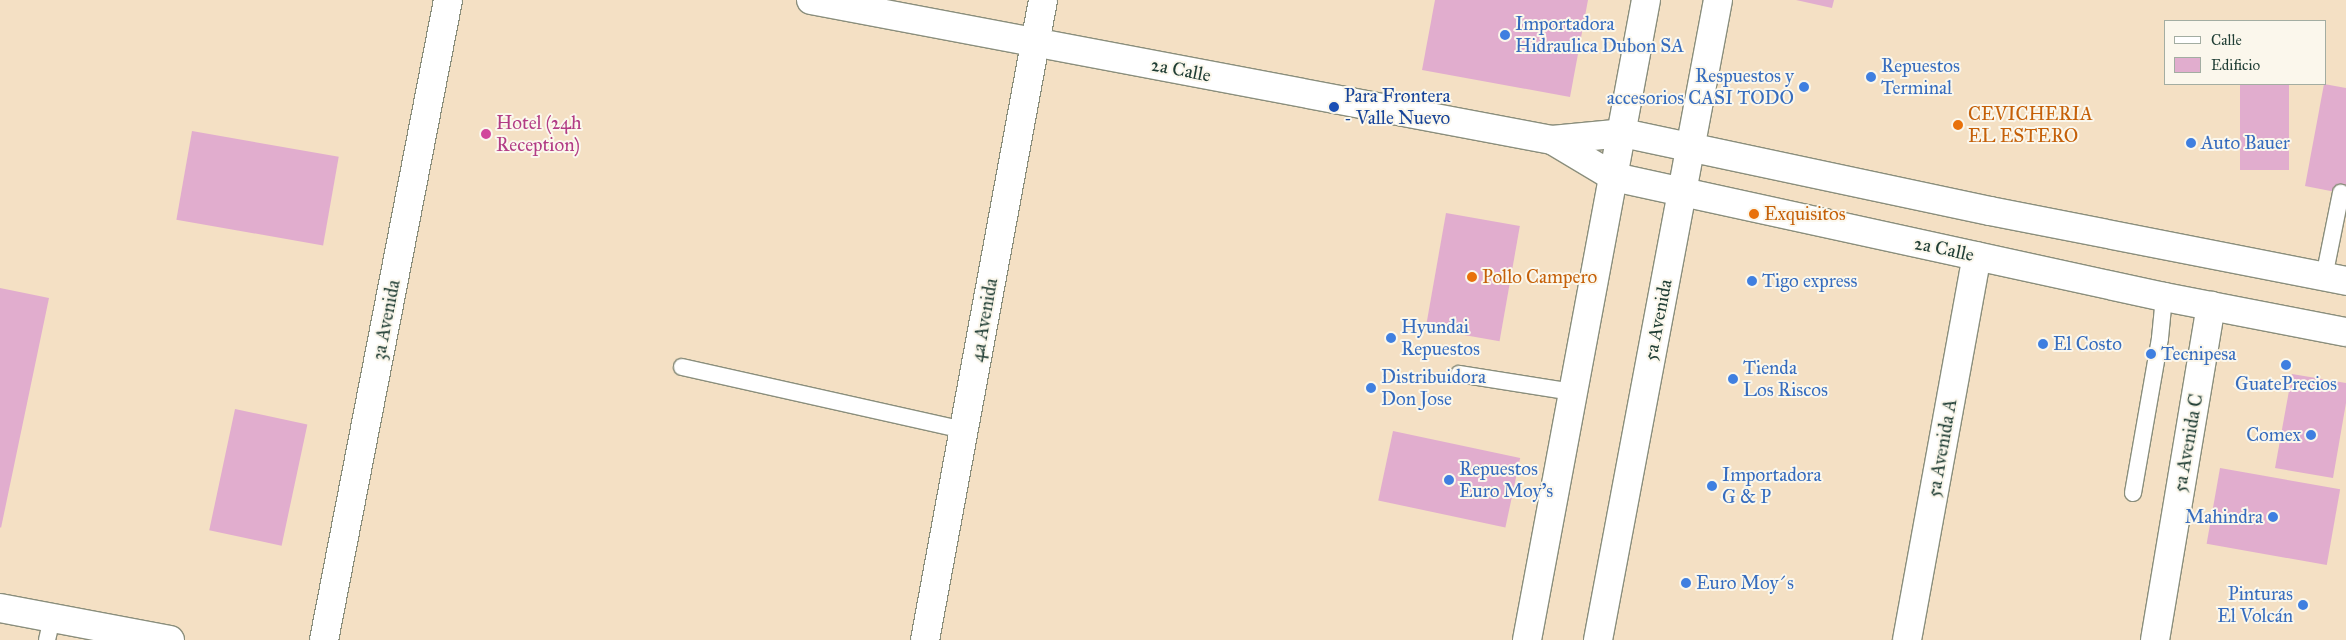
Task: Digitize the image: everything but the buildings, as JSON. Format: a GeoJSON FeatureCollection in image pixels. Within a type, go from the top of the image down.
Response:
{"type":"FeatureCollection","features":[{"type":"Feature","properties":{"kind":"street","name":"3a Avenida"},"geometry":{"type":"LineString","coordinates":[[324,640],[448,0]]}},
{"type":"Feature","properties":{"kind":"street","name":"2a Calle"},"geometry":{"type":"LineString","coordinates":[[811,0],[1552,140],[1623,133],[1999,213],[2335,279]]}},
{"type":"Feature","properties":{"kind":"street","name":"4a Avenida"},"geometry":{"type":"LineString","coordinates":[[925,640],[1043,0]]}},
{"type":"Feature","properties":{"kind":"street"},"geometry":{"type":"LineString","coordinates":[[1527,640],[1623,133],[1646,0]]}},
{"type":"Feature","properties":{"kind":"street","name":"5a Avenida"},"geometry":{"type":"LineString","coordinates":[[1598,640],[1718,0]]}},
{"type":"Feature","properties":{"kind":"street","name":"2a Calle"},"geometry":{"type":"LineString","coordinates":[[1552,140],[1614,178],[2164,297],[2346,332]]}},
{"type":"Feature","properties":{"kind":"street","name":"5a Avenida A"},"geometry":{"type":"LineString","coordinates":[[1907,640],[1976,256]]}},
{"type":"Feature","properties":{"kind":"street","name":"5a Avenida C"},"geometry":{"type":"LineString","coordinates":[[2155,640],[2211,306]]}},
{"type":"Feature","properties":{"kind":"street"},"geometry":{"type":"LineString","coordinates":[[0,608],[50,629],[170,640]]}},
{"type":"Feature","properties":{"kind":"lane"},"geometry":{"type":"LineString","coordinates":[[2335,279],[2341,193]]}},
{"type":"Feature","properties":{"kind":"lane"},"geometry":{"type":"LineString","coordinates":[[2133,493],[2160,338],[2164,297]]}},
{"type":"Feature","properties":{"kind":"lane"},"geometry":{"type":"LineString","coordinates":[[682,367],[963,430]]}},
{"type":"Feature","properties":{"kind":"lane"},"geometry":{"type":"LineString","coordinates":[[1459,374],[1574,392]]}},
{"type":"Feature","properties":{"kind":"place","name":"Importadora Hidraulica Dubon SA"},"geometry":{"type":"Point","coordinates":[1505,35]}},
{"type":"Feature","properties":{"kind":"place","name":"Repuestos Terminal"},"geometry":{"type":"Point","coordinates":[1871,77]}},
{"type":"Feature","properties":{"kind":"place","name":"Respuestos y accesorios CASI TODO"},"geometry":{"type":"Point","coordinates":[1804,87]}},
{"type":"Feature","properties":{"kind":"place","name":"Para Frontera - Valle Nuevo"},"geometry":{"type":"Point","coordinates":[1334,107]}},
{"type":"Feature","properties":{"kind":"place","name":"CEVICHERIA EL ESTERO"},"geometry":{"type":"Point","coordinates":[1958,125]}},
{"type":"Feature","properties":{"kind":"place","name":"Hotel (24h Reception)"},"geometry":{"type":"Point","coordinates":[486,134]}},
{"type":"Feature","properties":{"kind":"place","name":"Auto Bauer"},"geometry":{"type":"Point","coordinates":[2191,143]}},
{"type":"Feature","properties":{"kind":"place","name":"Exquisitos"},"geometry":{"type":"Point","coordinates":[1754,214]}},
{"type":"Feature","properties":{"kind":"place","name":"Pollo Campero"},"geometry":{"type":"Point","coordinates":[1472,277]}},
{"type":"Feature","properties":{"kind":"place","name":"Tigo express"},"geometry":{"type":"Point","coordinates":[1752,281]}},
{"type":"Feature","properties":{"kind":"place","name":"Hyundai Repuestos"},"geometry":{"type":"Point","coordinates":[1391,338]}},
{"type":"Feature","properties":{"kind":"place","name":"El Costo"},"geometry":{"type":"Point","coordinates":[2043,344]}},
{"type":"Feature","properties":{"kind":"place","name":"Tecnipesa"},"geometry":{"type":"Point","coordinates":[2151,354]}},
{"type":"Feature","properties":{"kind":"place","name":"GuatePrecios"},"geometry":{"type":"Point","coordinates":[2286,365]}},
{"type":"Feature","properties":{"kind":"place","name":"Tienda Los Riscos"},"geometry":{"type":"Point","coordinates":[1733,379]}},
{"type":"Feature","properties":{"kind":"place","name":"Distribuidora Don Jose"},"geometry":{"type":"Point","coordinates":[1371,388]}},
{"type":"Feature","properties":{"kind":"place","name":"Comex"},"geometry":{"type":"Point","coordinates":[2311,435]}},
{"type":"Feature","properties":{"kind":"place","name":"Repuestos Euro Moy's"},"geometry":{"type":"Point","coordinates":[1449,480]}},
{"type":"Feature","properties":{"kind":"place","name":"Importadora G & P"},"geometry":{"type":"Point","coordinates":[1712,486]}},
{"type":"Feature","properties":{"kind":"place","name":"Mahindra"},"geometry":{"type":"Point","coordinates":[2273,517]}},
{"type":"Feature","properties":{"kind":"place","name":"Euro Moy´s"},"geometry":{"type":"Point","coordinates":[1686,583]}},
{"type":"Feature","properties":{"kind":"place","name":"Pinturas El Volcán"},"geometry":{"type":"Point","coordinates":[2303,605]}}]}
